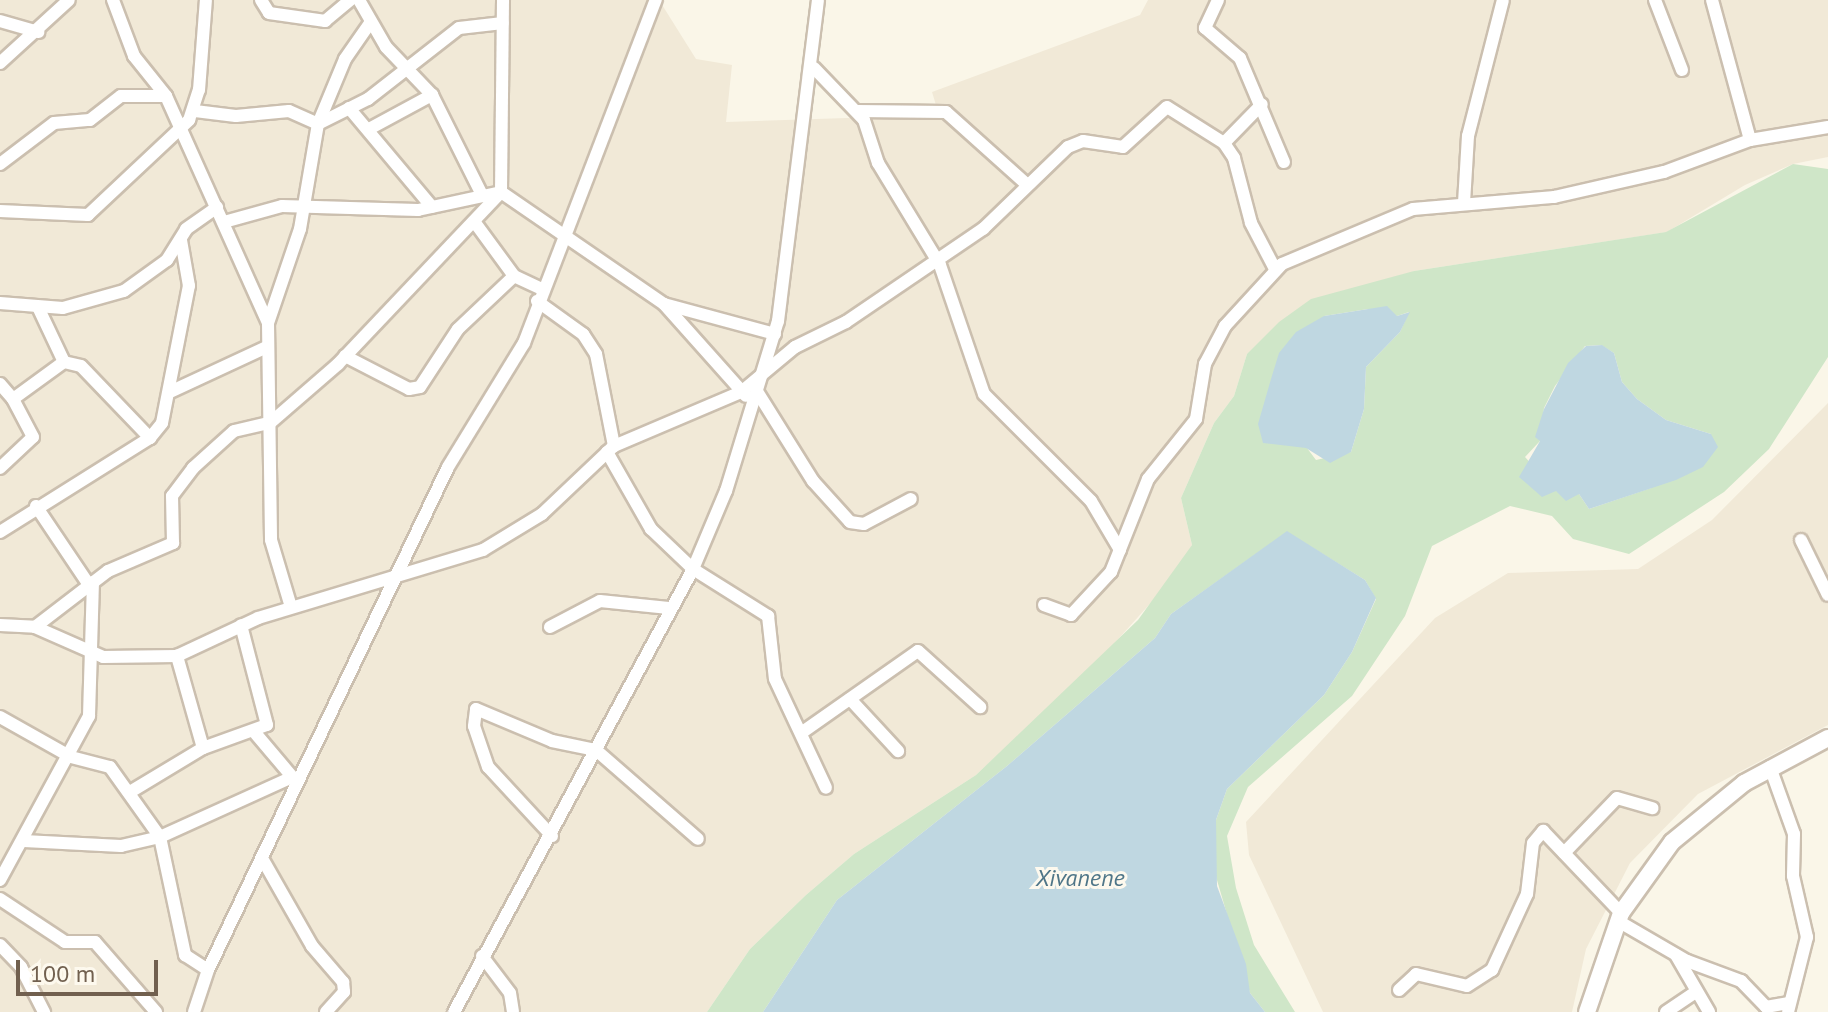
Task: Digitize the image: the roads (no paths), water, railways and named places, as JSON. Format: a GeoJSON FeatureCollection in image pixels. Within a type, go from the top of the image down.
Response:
{"type":"FeatureCollection","features":[{"type":"Feature","properties":{"kind":"main road"},"geometry":{"type":"LineString","coordinates":[[1587,1012],[1619,917],[1644,877],[1699,815],[1770,767],[1828,738]]}},
{"type":"Feature","properties":{"kind":"street"},"geometry":{"type":"LineString","coordinates":[[0,63],[38,32],[69,0]]}},
{"type":"Feature","properties":{"kind":"street"},"geometry":{"type":"LineString","coordinates":[[113,0],[134,56],[166,96],[180,126],[193,168],[217,207],[268,323]]}},
{"type":"Feature","properties":{"kind":"street"},"geometry":{"type":"LineString","coordinates":[[0,211],[88,215],[195,111],[206,0]]}},
{"type":"Feature","properties":{"kind":"street"},"geometry":{"type":"LineString","coordinates":[[261,0],[268,12],[325,21],[350,0]]}},
{"type":"Feature","properties":{"kind":"street"},"geometry":{"type":"LineString","coordinates":[[359,0],[370,23],[432,95],[481,193]]}},
{"type":"Feature","properties":{"kind":"street"},"geometry":{"type":"LineString","coordinates":[[35,627],[91,584],[173,543],[172,496],[193,468],[234,431],[270,423],[345,356],[389,304],[476,224],[501,192],[503,0]]}},
{"type":"Feature","properties":{"kind":"street"},"geometry":{"type":"LineString","coordinates":[[194,1012],[208,970],[263,860],[295,780],[448,467],[524,343],[561,234],[656,0]]}},
{"type":"Feature","properties":{"kind":"street"},"geometry":{"type":"LineString","coordinates":[[454,1012],[482,956],[552,836],[669,608],[693,569],[756,397],[775,334],[814,68],[818,0]]}},
{"type":"Feature","properties":{"kind":"street"},"geometry":{"type":"LineString","coordinates":[[1218,0],[1205,28],[1240,58],[1284,162]]}},
{"type":"Feature","properties":{"kind":"street"},"geometry":{"type":"LineString","coordinates":[[1464,203],[1468,136],[1503,0]]}},
{"type":"Feature","properties":{"kind":"street"},"geometry":{"type":"LineString","coordinates":[[1655,0],[1682,70]]}},
{"type":"Feature","properties":{"kind":"street"},"geometry":{"type":"LineString","coordinates":[[1712,0],[1750,140]]}},
{"type":"Feature","properties":{"kind":"street"},"geometry":{"type":"LineString","coordinates":[[0,21],[38,32]]}},
{"type":"Feature","properties":{"kind":"street"},"geometry":{"type":"LineString","coordinates":[[291,607],[271,540],[268,323],[304,205],[318,124],[345,59],[370,23]]}},
{"type":"Feature","properties":{"kind":"street"},"geometry":{"type":"LineString","coordinates":[[318,124],[376,93],[407,63],[459,28],[503,23]]}},
{"type":"Feature","properties":{"kind":"street"},"geometry":{"type":"LineString","coordinates":[[814,68],[857,111],[878,163],[935,257],[983,378],[984,394],[1091,501],[1120,550]]}},
{"type":"Feature","properties":{"kind":"street"},"geometry":{"type":"LineString","coordinates":[[369,129],[432,95]]}},
{"type":"Feature","properties":{"kind":"street"},"geometry":{"type":"LineString","coordinates":[[0,164],[54,123],[90,120],[121,96],[166,96]]}},
{"type":"Feature","properties":{"kind":"street"},"geometry":{"type":"LineString","coordinates":[[1224,143],[1262,104]]}},
{"type":"Feature","properties":{"kind":"street"},"geometry":{"type":"LineString","coordinates":[[0,625],[35,627],[93,655],[177,656],[241,625],[291,607],[396,577],[505,538],[566,494],[610,449],[741,392],[795,347],[846,322],[935,257],[995,219],[1025,183],[1083,141],[1123,147],[1170,106],[1224,143],[1241,172],[1251,223],[1275,269]]}},
{"type":"Feature","properties":{"kind":"street"},"geometry":{"type":"LineString","coordinates":[[349,108],[432,207]]}},
{"type":"Feature","properties":{"kind":"street"},"geometry":{"type":"LineString","coordinates":[[195,111],[236,116],[289,111],[318,124]]}},
{"type":"Feature","properties":{"kind":"street"},"geometry":{"type":"LineString","coordinates":[[857,111],[946,112],[1025,183]]}},
{"type":"Feature","properties":{"kind":"street"},"geometry":{"type":"LineString","coordinates":[[1044,605],[1073,613],[1111,572],[1148,479],[1196,419],[1205,364],[1225,326],[1275,269],[1413,209],[1554,197],[1664,172],[1750,140],[1828,127]]}},
{"type":"Feature","properties":{"kind":"street"},"geometry":{"type":"LineString","coordinates":[[224,222],[261,209],[304,205],[432,207],[481,193],[501,192],[664,304],[741,392],[756,397],[813,481],[850,522],[864,524],[911,499]]}},
{"type":"Feature","properties":{"kind":"street"},"geometry":{"type":"LineString","coordinates":[[0,303],[63,308],[124,291],[167,260],[186,229],[217,207]]}},
{"type":"Feature","properties":{"kind":"street"},"geometry":{"type":"LineString","coordinates":[[476,224],[514,276],[583,334],[596,354],[610,449],[651,529],[693,569],[768,616],[775,679],[804,731],[826,788]]}},
{"type":"Feature","properties":{"kind":"street"},"geometry":{"type":"LineString","coordinates":[[0,532],[36,506],[150,438],[172,391],[189,286],[181,240]]}},
{"type":"Feature","properties":{"kind":"street"},"geometry":{"type":"LineString","coordinates":[[345,356],[409,389],[420,387],[458,329],[514,276]]}},
{"type":"Feature","properties":{"kind":"street"},"geometry":{"type":"LineString","coordinates":[[664,304],[775,334]]}},
{"type":"Feature","properties":{"kind":"street"},"geometry":{"type":"LineString","coordinates":[[38,307],[64,362]]}},
{"type":"Feature","properties":{"kind":"street"},"geometry":{"type":"LineString","coordinates":[[172,391],[267,347]]}},
{"type":"Feature","properties":{"kind":"street"},"geometry":{"type":"LineString","coordinates":[[13,399],[64,362],[81,366],[150,438]]}},
{"type":"Feature","properties":{"kind":"street"},"geometry":{"type":"LineString","coordinates":[[0,384],[13,399],[33,437],[0,468]]}},
{"type":"Feature","properties":{"kind":"street"},"geometry":{"type":"LineString","coordinates":[[0,880],[71,757],[89,716],[93,655],[91,584],[36,506]]}},
{"type":"Feature","properties":{"kind":"street"},"geometry":{"type":"LineString","coordinates":[[1801,540],[1828,595]]}},
{"type":"Feature","properties":{"kind":"street"},"geometry":{"type":"LineString","coordinates":[[550,627],[600,601],[669,608]]}},
{"type":"Feature","properties":{"kind":"street"},"geometry":{"type":"LineString","coordinates":[[130,792],[203,748],[256,734],[267,718],[241,625]]}},
{"type":"Feature","properties":{"kind":"street"},"geometry":{"type":"LineString","coordinates":[[804,731],[924,650],[980,707]]}},
{"type":"Feature","properties":{"kind":"street"},"geometry":{"type":"LineString","coordinates":[[177,656],[203,748]]}},
{"type":"Feature","properties":{"kind":"street"},"geometry":{"type":"LineString","coordinates":[[850,699],[898,751]]}},
{"type":"Feature","properties":{"kind":"street"},"geometry":{"type":"LineString","coordinates":[[552,836],[488,767],[472,714],[490,710],[552,741],[596,750],[698,839]]}},
{"type":"Feature","properties":{"kind":"street"},"geometry":{"type":"LineString","coordinates":[[0,717],[71,757],[110,767],[160,837],[185,955],[208,970]]}},
{"type":"Feature","properties":{"kind":"street"},"geometry":{"type":"LineString","coordinates":[[256,734],[295,780]]}},
{"type":"Feature","properties":{"kind":"street"},"geometry":{"type":"LineString","coordinates":[[1399,990],[1416,974],[1467,986],[1492,970],[1522,906],[1537,835],[1550,833],[1619,917],[1676,955],[1741,981],[1766,1007],[1788,1007],[1807,937],[1793,876],[1794,834],[1770,767]]}},
{"type":"Feature","properties":{"kind":"street"},"geometry":{"type":"LineString","coordinates":[[24,841],[105,849],[160,837],[295,780]]}},
{"type":"Feature","properties":{"kind":"street"},"geometry":{"type":"LineString","coordinates":[[1564,853],[1617,798],[1653,808]]}},
{"type":"Feature","properties":{"kind":"street"},"geometry":{"type":"LineString","coordinates":[[263,860],[312,946],[343,982],[344,992],[326,1012]]}},
{"type":"Feature","properties":{"kind":"street"},"geometry":{"type":"LineString","coordinates":[[0,899],[65,942],[95,942],[156,1012]]}},
{"type":"Feature","properties":{"kind":"street"},"geometry":{"type":"LineString","coordinates":[[0,945],[21,967],[44,1012]]}},
{"type":"Feature","properties":{"kind":"street"},"geometry":{"type":"LineString","coordinates":[[1676,955],[1694,993],[1709,1012]]}},
{"type":"Feature","properties":{"kind":"street"},"geometry":{"type":"LineString","coordinates":[[482,956],[510,993],[513,1012]]}},
{"type":"Feature","properties":{"kind":"street"},"geometry":{"type":"LineString","coordinates":[[1666,1012],[1694,993]]}},
{"type":"Feature","properties":{"kind":"water"},"geometry":{"type":"Polygon","coordinates":[[[1387,306],[1397,316],[1410,312],[1400,332],[1366,367],[1364,409],[1351,452],[1330,463],[1306,448],[1263,443],[1258,424],[1271,379],[1279,353],[1296,332],[1324,316],[1387,306]]]}},
{"type":"Feature","properties":{"kind":"water"},"geometry":{"type":"Polygon","coordinates":[[[1602,345],[1614,353],[1622,382],[1637,399],[1666,420],[1711,434],[1718,447],[1703,467],[1676,480],[1589,509],[1579,494],[1566,501],[1556,491],[1542,497],[1519,477],[1540,441],[1535,437],[1544,409],[1568,363],[1586,346],[1602,345]]]}},
{"type":"Feature","properties":{"kind":"water","name":"Xivanene"},"geometry":{"type":"Polygon","coordinates":[[[1287,531],[1365,580],[1376,598],[1352,652],[1324,695],[1227,789],[1216,820],[1217,886],[1246,964],[1250,993],[1265,1012],[763,1012],[837,900],[1007,766],[1155,638],[1171,614],[1287,531]]]}}]}
